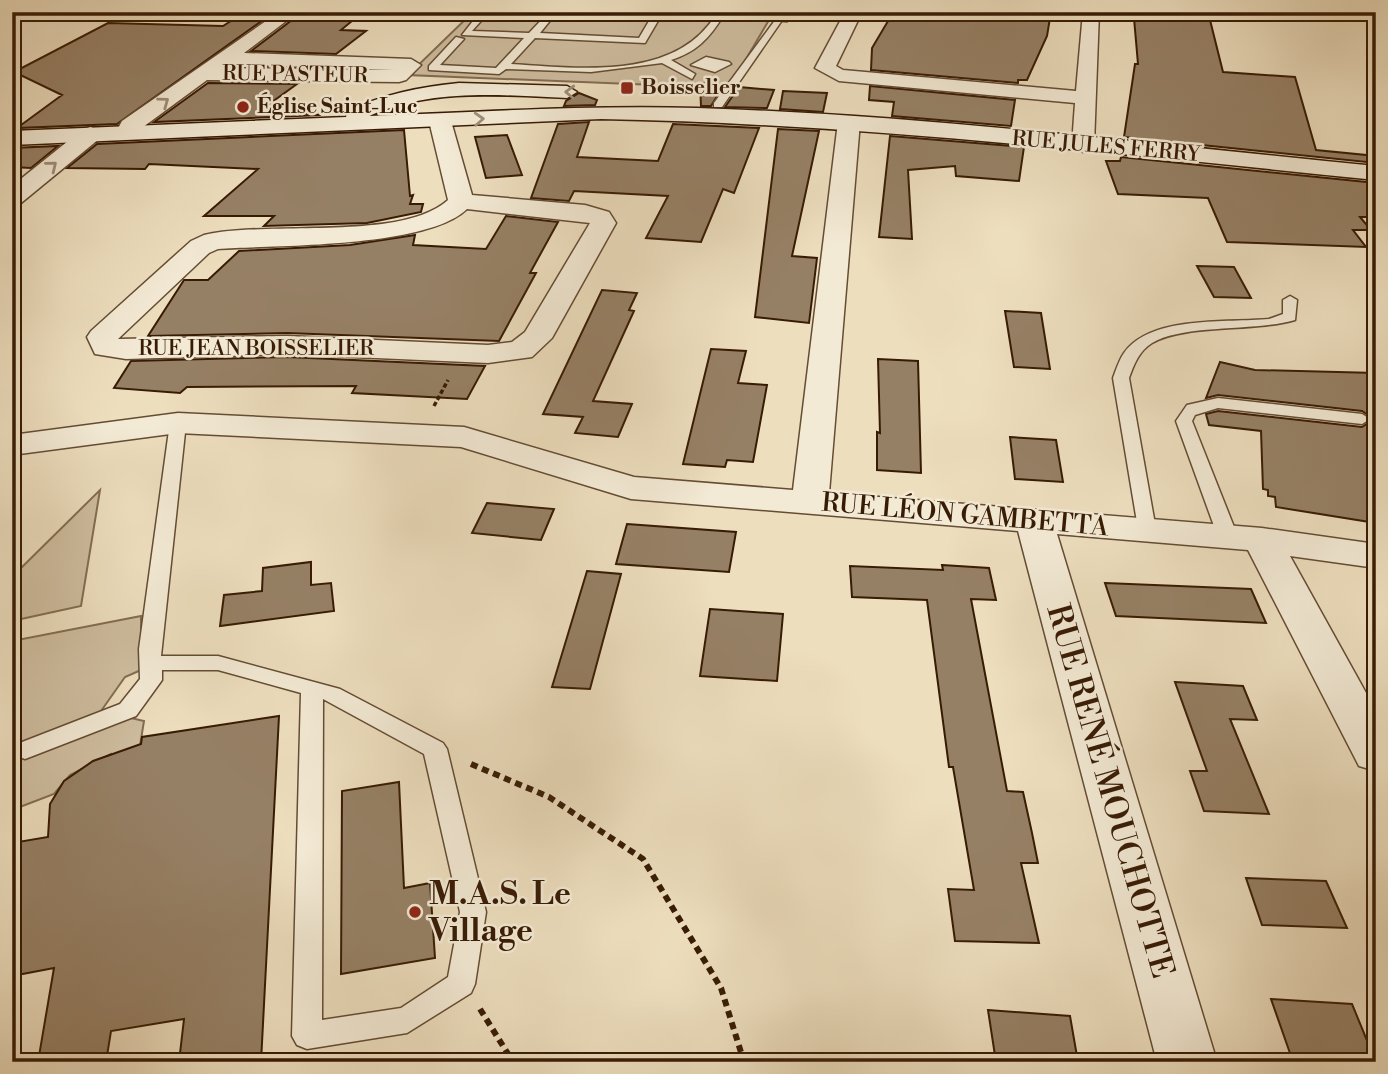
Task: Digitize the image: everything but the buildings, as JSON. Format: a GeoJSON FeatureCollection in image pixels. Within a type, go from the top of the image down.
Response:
{"type":"FeatureCollection","features":[{"type":"Feature","properties":{"kind":"street"},"geometry":{"type":"LineString","coordinates":[[203,74],[290,12]]}},
{"type":"Feature","properties":{"kind":"street"},"geometry":{"type":"LineString","coordinates":[[854,12],[825,68],[839,75],[1085,98]]}},
{"type":"Feature","properties":{"kind":"street"},"geometry":{"type":"LineString","coordinates":[[1083,145],[1091,12]]}},
{"type":"Feature","properties":{"kind":"street","name":"RUE PASTEUR"},"geometry":{"type":"LineString","coordinates":[[127,132],[130,126],[203,74],[399,76],[411,65],[224,58]]}},
{"type":"Feature","properties":{"kind":"street","name":"RUE PASTEUR"},"geometry":{"type":"LineString","coordinates":[[399,76],[413,94]]}},
{"type":"Feature","properties":{"kind":"street","name":"RUE JULES FERRY"},"geometry":{"type":"LineString","coordinates":[[288,128],[352,116],[369,107],[413,94],[484,89],[680,97],[705,106]]}},
{"type":"Feature","properties":{"kind":"street","name":"RUE JULES FERRY"},"geometry":{"type":"LineString","coordinates":[[12,138],[440,121],[705,106],[842,122],[1376,173]]}},
{"type":"Feature","properties":{"kind":"street","name":"RUE JULES FERRY"},"geometry":{"type":"LineString","coordinates":[[352,116],[374,124]]}},
{"type":"Feature","properties":{"kind":"street"},"geometry":{"type":"LineString","coordinates":[[440,121],[461,201]]}},
{"type":"Feature","properties":{"kind":"street","name":"RUE LÉON GAMBETTA"},"geometry":{"type":"LineString","coordinates":[[842,122],[814,479],[809,502],[1245,539],[1376,556]]}},
{"type":"Feature","properties":{"kind":"street"},"geometry":{"type":"LineString","coordinates":[[12,198],[91,134]]}},
{"type":"Feature","properties":{"kind":"street","name":"RUE JEAN BOISSELIER"},"geometry":{"type":"LineString","coordinates":[[461,201],[585,213],[600,217],[603,223],[537,338],[521,350],[488,354],[287,345],[126,349],[106,347],[102,337],[200,247],[213,241],[395,230],[424,224],[450,213],[461,201]]}},
{"type":"Feature","properties":{"kind":"street"},"geometry":{"type":"LineString","coordinates":[[12,444],[178,423],[464,438],[631,488],[809,502]]}},
{"type":"Feature","properties":{"kind":"street","name":"RUE RENÉ MOUCHOTTE"},"geometry":{"type":"LineString","coordinates":[[1034,521],[1187,1062]]}},
{"type":"Feature","properties":{"kind":"street"},"geometry":{"type":"LineString","coordinates":[[1245,539],[1376,754]]}},
{"type":"Feature","properties":{"kind":"lane"},"geometry":{"type":"LineString","coordinates":[[485,12],[464,33],[642,41],[658,13],[637,17],[622,12],[613,21]]}},
{"type":"Feature","properties":{"kind":"lane"},"geometry":{"type":"LineString","coordinates":[[499,71],[552,12],[562,12]]}},
{"type":"Feature","properties":{"kind":"lane"},"geometry":{"type":"LineString","coordinates":[[673,14],[699,12]]}},
{"type":"Feature","properties":{"kind":"lane"},"geometry":{"type":"LineString","coordinates":[[459,39],[432,68],[499,71],[623,68],[663,60],[708,37],[715,29],[719,16],[716,12]]}},
{"type":"Feature","properties":{"kind":"lane"},"geometry":{"type":"LineString","coordinates":[[705,106],[780,19],[781,16],[769,12]]}},
{"type":"Feature","properties":{"kind":"lane"},"geometry":{"type":"LineString","coordinates":[[600,38],[607,30]]}},
{"type":"Feature","properties":{"kind":"lane"},"geometry":{"type":"LineString","coordinates":[[622,40],[628,31]]}},
{"type":"Feature","properties":{"kind":"lane"},"geometry":{"type":"LineString","coordinates":[[663,60],[692,76]]}},
{"type":"Feature","properties":{"kind":"lane"},"geometry":{"type":"LineString","coordinates":[[680,70],[697,67]]}},
{"type":"Feature","properties":{"kind":"lane"},"geometry":{"type":"LineString","coordinates":[[1146,530],[1121,378],[1124,361],[1143,344],[1167,331],[1208,325],[1278,323],[1290,317],[1290,300]]}},
{"type":"Feature","properties":{"kind":"lane"},"geometry":{"type":"LineString","coordinates":[[1245,539],[1184,421],[1187,412],[1198,405],[1218,402],[1362,419]]}},
{"type":"Feature","properties":{"kind":"lane"},"geometry":{"type":"LineString","coordinates":[[25,750],[128,710],[151,680],[150,649],[178,423]]}},
{"type":"Feature","properties":{"kind":"lane"},"geometry":{"type":"LineString","coordinates":[[152,663],[218,663],[332,694],[435,749],[473,912],[461,984],[407,1020],[307,1036],[312,689]]}},
{"type":"Feature","properties":{"kind":"path"},"geometry":{"type":"LineString","coordinates":[[420,435],[462,353]]}},
{"type":"Feature","properties":{"kind":"path"},"geometry":{"type":"LineString","coordinates":[[435,749],[549,797],[643,859],[721,988],[744,1062]]}},
{"type":"Feature","properties":{"kind":"path"},"geometry":{"type":"LineString","coordinates":[[461,984],[496,1032],[513,1062]]}},
{"type":"Feature","properties":{"kind":"shaded area"},"geometry":{"type":"Polygon","coordinates":[[[473,12],[792,12],[787,22],[769,20],[729,88],[408,75],[473,12]]]}},
{"type":"Feature","properties":{"kind":"shaded area"},"geometry":{"type":"Polygon","coordinates":[[[100,490],[81,606],[12,621],[12,577],[100,490]]]}},
{"type":"Feature","properties":{"kind":"shaded area"},"geometry":{"type":"Polygon","coordinates":[[[141,616],[141,670],[125,677],[101,711],[144,721],[138,758],[115,765],[111,754],[70,775],[54,794],[12,810],[12,641],[141,616]]]}},
{"type":"Feature","properties":{"kind":"place","name":"Boisselier"},"geometry":{"type":"Point","coordinates":[627,88]}},
{"type":"Feature","properties":{"kind":"place","name":"Église Saint-Luc"},"geometry":{"type":"Point","coordinates":[243,107]}},
{"type":"Feature","properties":{"kind":"place","name":"M.A.S. Le Village"},"geometry":{"type":"Point","coordinates":[415,912]}}]}
